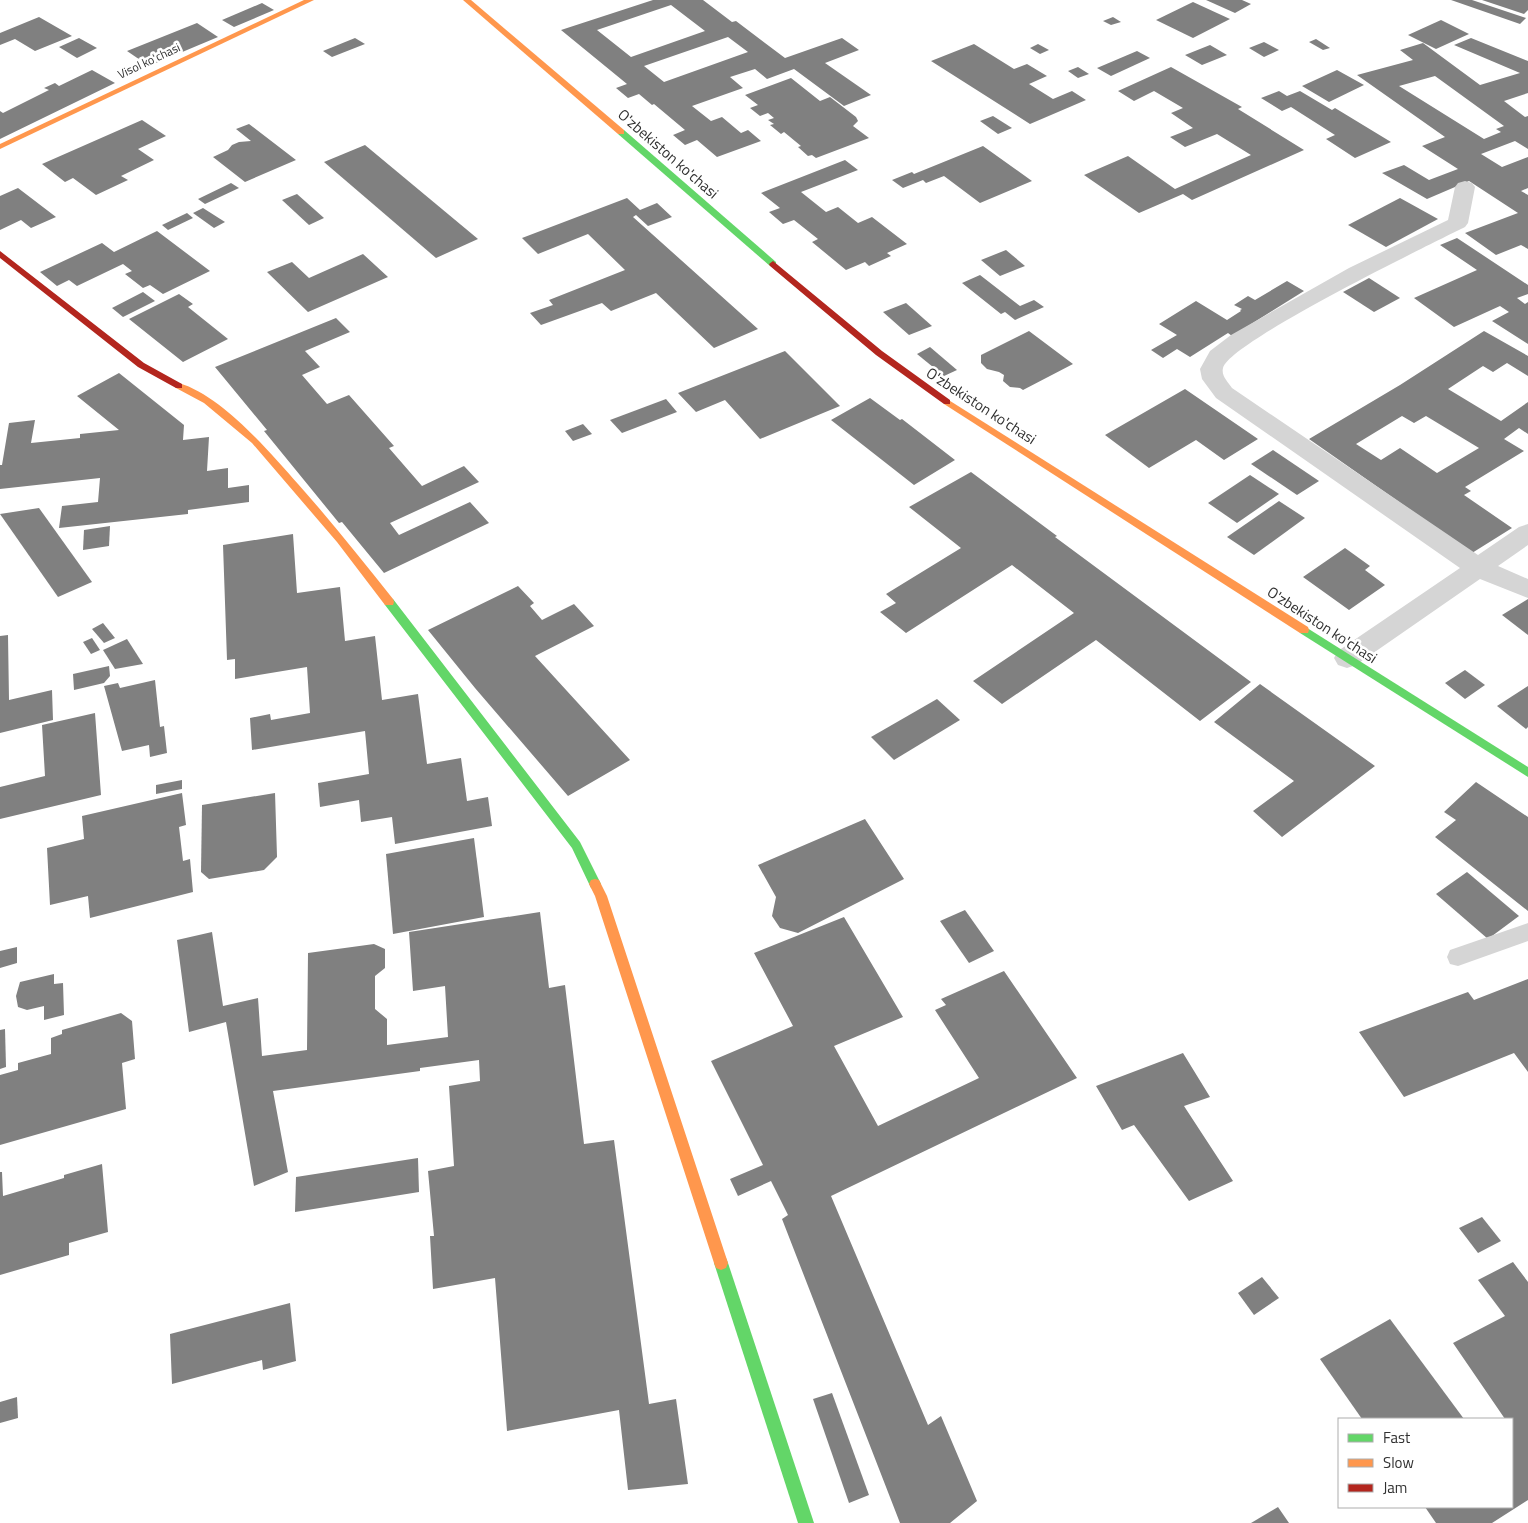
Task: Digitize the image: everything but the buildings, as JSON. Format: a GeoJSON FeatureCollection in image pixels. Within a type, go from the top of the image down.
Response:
{"type":"FeatureCollection","features":[{"type":"Feature","properties":{"kind":"street","name":"Visol koʻchasi"},"geometry":{"type":"LineString","coordinates":[[0,147],[310,0]]}},
{"type":"Feature","properties":{"kind":"street","name":"O'zbekiston ko'chasi"},"geometry":{"type":"LineString","coordinates":[[467,0],[863,341],[915,382],[1528,773]]}},
{"type":"Feature","properties":{"kind":"street"},"geometry":{"type":"LineString","coordinates":[[1465,187],[1458,223],[1356,272],[1239,340],[1218,356],[1211,369],[1213,379],[1224,393],[1478,568],[1528,589]]}},
{"type":"Feature","properties":{"kind":"street"},"geometry":{"type":"LineString","coordinates":[[0,254],[141,365],[207,401],[255,441],[341,540],[576,845],[601,896],[806,1523]]}},
{"type":"Feature","properties":{"kind":"street"},"geometry":{"type":"LineString","coordinates":[[1347,658],[1528,533]]}},
{"type":"Feature","properties":{"kind":"lane"},"geometry":{"type":"LineString","coordinates":[[1458,957],[1528,932]]}},
{"type":"Feature","properties":{"kind":"traffic: fast"},"geometry":{"type":"LineString","coordinates":[[621,132],[773,264]]}},
{"type":"Feature","properties":{"kind":"traffic: fast"},"geometry":{"type":"LineString","coordinates":[[389,602],[576,845],[595,884]]}},
{"type":"Feature","properties":{"kind":"traffic: fast"},"geometry":{"type":"LineString","coordinates":[[1304,630],[1528,773]]}},
{"type":"Feature","properties":{"kind":"traffic: fast"},"geometry":{"type":"LineString","coordinates":[[721,1263],[806,1523]]}},
{"type":"Feature","properties":{"kind":"traffic: slow"},"geometry":{"type":"LineString","coordinates":[[0,147],[310,0]]}},
{"type":"Feature","properties":{"kind":"traffic: slow"},"geometry":{"type":"LineString","coordinates":[[467,0],[621,132]]}},
{"type":"Feature","properties":{"kind":"traffic: slow"},"geometry":{"type":"LineString","coordinates":[[179,386],[207,401],[255,441],[341,540],[389,602]]}},
{"type":"Feature","properties":{"kind":"traffic: slow"},"geometry":{"type":"LineString","coordinates":[[947,402],[1304,630]]}},
{"type":"Feature","properties":{"kind":"traffic: slow"},"geometry":{"type":"LineString","coordinates":[[595,884],[601,896],[721,1263]]}},
{"type":"Feature","properties":{"kind":"traffic: jam"},"geometry":{"type":"LineString","coordinates":[[0,254],[141,365],[179,386]]}},
{"type":"Feature","properties":{"kind":"traffic: jam"},"geometry":{"type":"LineString","coordinates":[[773,264],[879,353],[947,402]]}}]}
